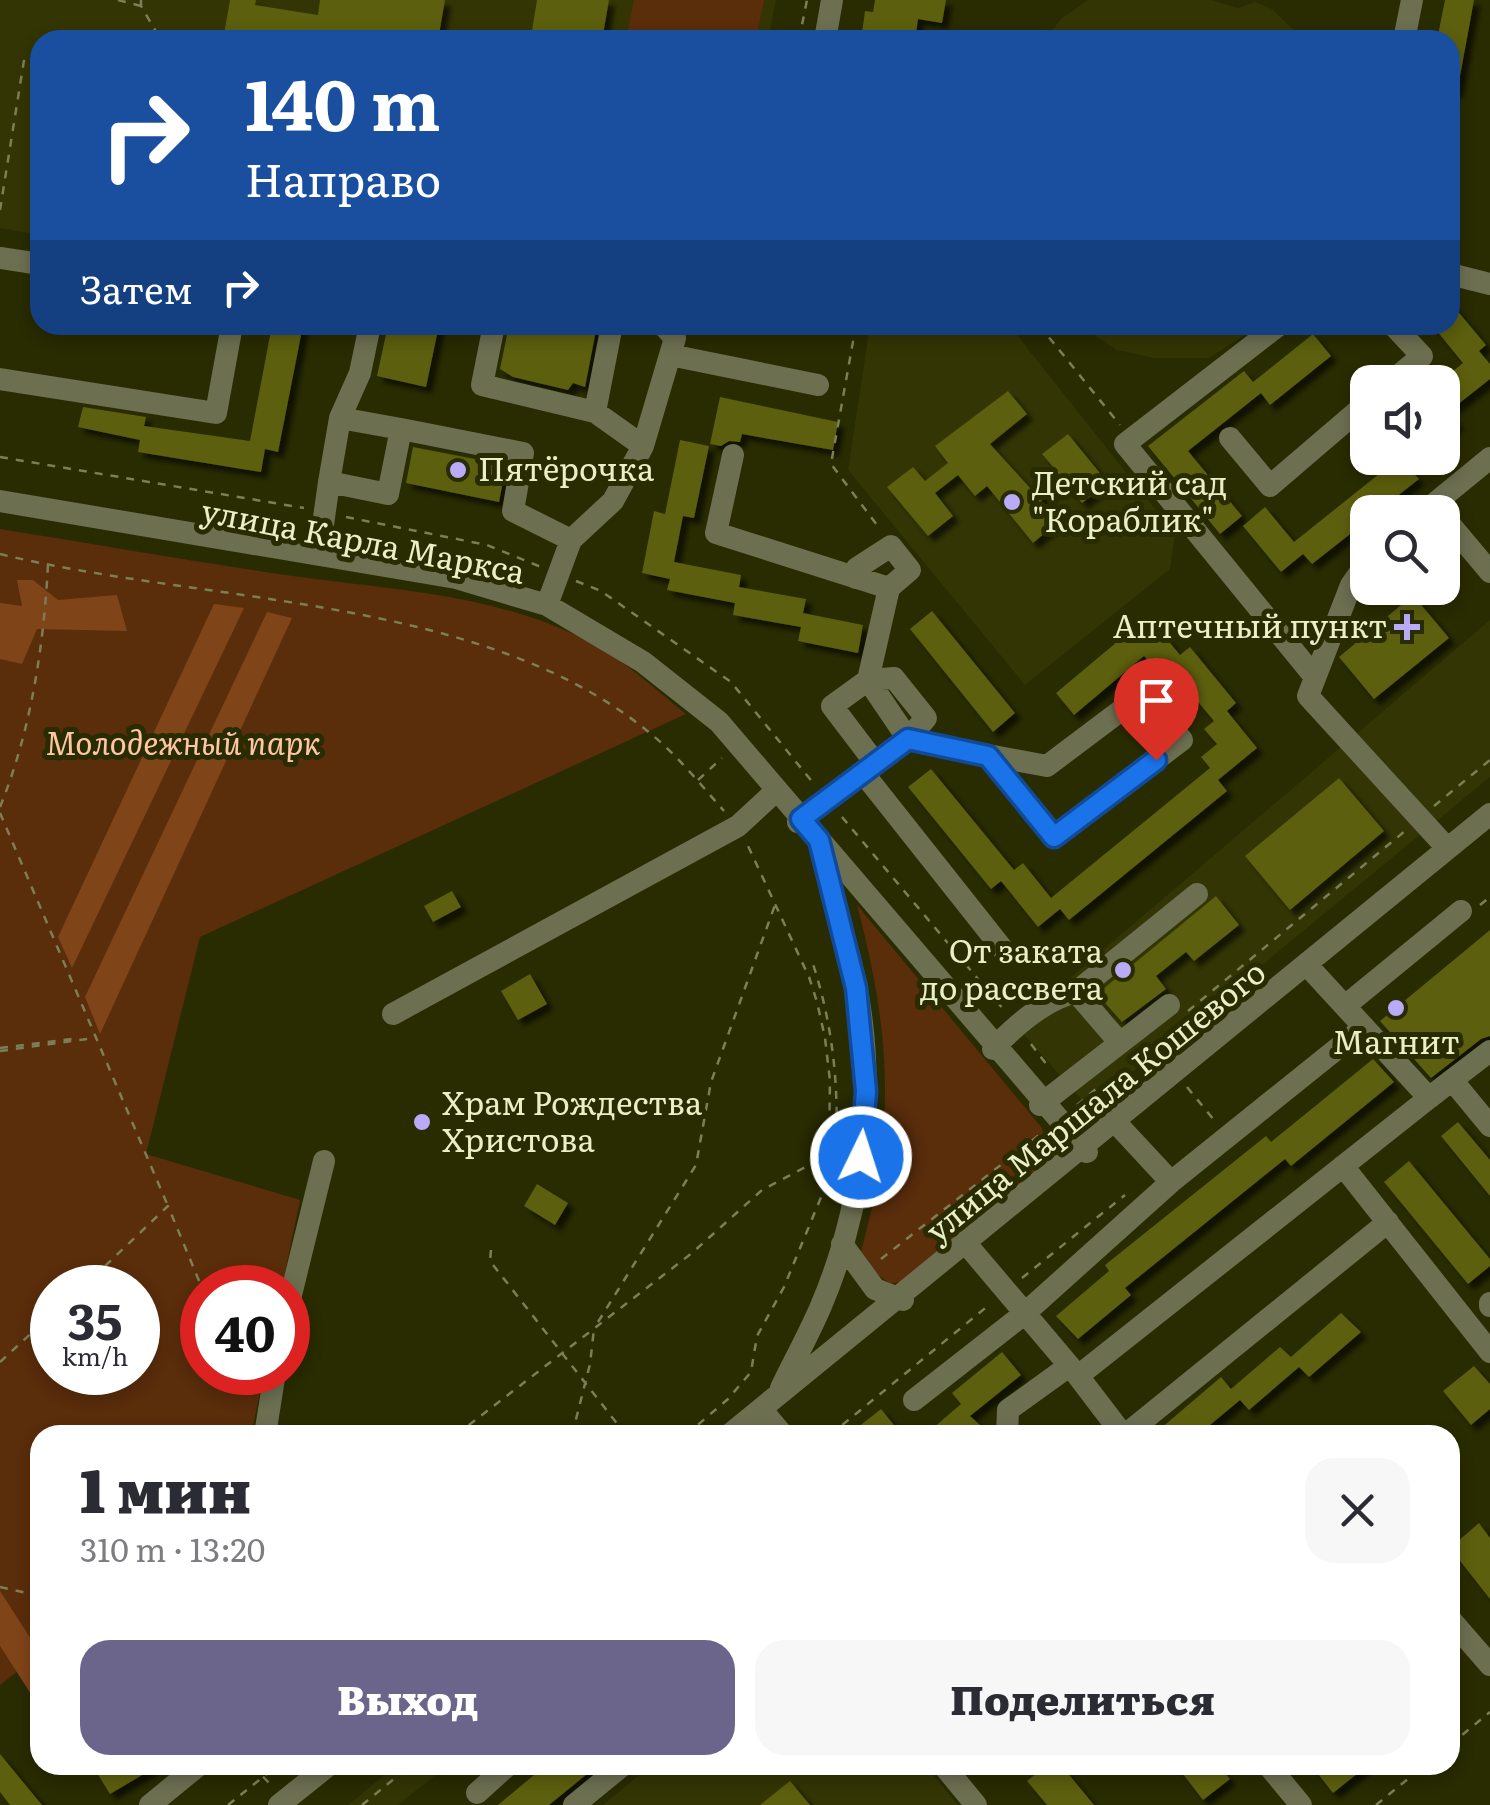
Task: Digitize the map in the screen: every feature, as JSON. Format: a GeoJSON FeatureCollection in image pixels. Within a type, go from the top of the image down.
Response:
{"type":"FeatureCollection","features":[{"type":"Feature","properties":{"kind":"street"},"geometry":{"type":"LineString","coordinates":[[828,30],[832,0]]}},
{"type":"Feature","properties":{"kind":"street"},"geometry":{"type":"LineString","coordinates":[[1406,30],[1412,0]]}},
{"type":"Feature","properties":{"kind":"street"},"geometry":{"type":"LineString","coordinates":[[0,258],[30,262]]}},
{"type":"Feature","properties":{"kind":"street"},"geometry":{"type":"LineString","coordinates":[[1460,276],[1490,284]]}},
{"type":"Feature","properties":{"kind":"street"},"geometry":{"type":"LineString","coordinates":[[0,379],[216,413],[230,335]]}},
{"type":"Feature","properties":{"kind":"street"},"geometry":{"type":"LineString","coordinates":[[319,554],[340,418],[360,373],[368,335]]}},
{"type":"Feature","properties":{"kind":"street"},"geometry":{"type":"LineString","coordinates":[[492,335],[482,384],[595,412],[643,446]]}},
{"type":"Feature","properties":{"kind":"street"},"geometry":{"type":"LineString","coordinates":[[595,412],[610,335]]}},
{"type":"Feature","properties":{"kind":"street"},"geometry":{"type":"LineString","coordinates":[[547,605],[570,540],[612,501],[643,446],[676,338],[673,335]]}},
{"type":"Feature","properties":{"kind":"street"},"geometry":{"type":"LineString","coordinates":[[1266,335],[1125,444],[1314,676]]}},
{"type":"Feature","properties":{"kind":"street"},"geometry":{"type":"LineString","coordinates":[[1402,335],[1422,356],[1411,365]]}},
{"type":"Feature","properties":{"kind":"street"},"geometry":{"type":"LineString","coordinates":[[670,355],[818,386]]}},
{"type":"Feature","properties":{"kind":"street"},"geometry":{"type":"LineString","coordinates":[[1230,438],[1270,486],[1350,417]]}},
{"type":"Feature","properties":{"kind":"street"},"geometry":{"type":"LineString","coordinates":[[340,418],[523,453],[513,512],[570,540]]}},
{"type":"Feature","properties":{"kind":"street"},"geometry":{"type":"LineString","coordinates":[[328,482],[388,494],[402,429]]}},
{"type":"Feature","properties":{"kind":"street"},"geometry":{"type":"LineString","coordinates":[[732,455],[716,533],[889,588]]}},
{"type":"Feature","properties":{"kind":"street"},"geometry":{"type":"LineString","coordinates":[[1452,495],[1490,458]]}},
{"type":"Feature","properties":{"kind":"street"},"geometry":{"type":"LineString","coordinates":[[0,501],[456,578],[547,605],[643,662],[719,722],[775,792],[738,826],[392,1014]]}},
{"type":"Feature","properties":{"kind":"street","name":"улица Карла Маркса"},"geometry":{"type":"LineString","coordinates":[[0,510],[458,586],[542,609],[641,667],[716,726],[994,1047],[1057,1107],[1083,1151]]}},
{"type":"Feature","properties":{"kind":"street"},"geometry":{"type":"LineString","coordinates":[[1460,539],[1490,572]]}},
{"type":"Feature","properties":{"kind":"street"},"geometry":{"type":"LineString","coordinates":[[856,578],[858,568],[890,546],[910,570],[889,588],[868,680],[908,739],[1047,766],[1144,693],[1182,740],[1054,837],[988,756]]}},
{"type":"Feature","properties":{"kind":"street"},"geometry":{"type":"LineString","coordinates":[[1350,588],[1308,696],[1447,848]]}},
{"type":"Feature","properties":{"kind":"street"},"geometry":{"type":"LineString","coordinates":[[944,746],[894,678],[868,680],[832,706],[870,769],[1005,952]]}},
{"type":"Feature","properties":{"kind":"street"},"geometry":{"type":"LineString","coordinates":[[799,820],[908,739],[926,718]]}},
{"type":"Feature","properties":{"kind":"street"},"geometry":{"type":"LineString","coordinates":[[842,1244],[875,1289],[900,1299],[1447,848],[1490,817]]}},
{"type":"Feature","properties":{"kind":"street","name":"улица Маршала Кошевого"},"geometry":{"type":"LineString","coordinates":[[754,1425],[900,1299],[1179,1077],[1490,817]]}},
{"type":"Feature","properties":{"kind":"street"},"geometry":{"type":"LineString","coordinates":[[745,1425],[773,1407],[822,1305],[842,1244],[861,1157],[866,1091],[856,988],[820,844]]}},
{"type":"Feature","properties":{"kind":"street"},"geometry":{"type":"LineString","coordinates":[[994,1047],[1016,1025],[1061,996],[1076,992],[1197,894]]}},
{"type":"Feature","properties":{"kind":"street"},"geometry":{"type":"LineString","coordinates":[[1345,1006],[1461,911]]}},
{"type":"Feature","properties":{"kind":"street"},"geometry":{"type":"LineString","coordinates":[[1308,966],[1429,1098]]}},
{"type":"Feature","properties":{"kind":"street"},"geometry":{"type":"LineString","coordinates":[[1076,992],[1120,1043]]}},
{"type":"Feature","properties":{"kind":"street"},"geometry":{"type":"LineString","coordinates":[[1057,1107],[1120,1043],[1176,1010]]}},
{"type":"Feature","properties":{"kind":"street"},"geometry":{"type":"LineString","coordinates":[[914,1400],[1024,1314],[1171,1182],[1364,1027]]}},
{"type":"Feature","properties":{"kind":"street"},"geometry":{"type":"LineString","coordinates":[[1007,1425],[1008,1410],[1074,1372],[1490,1051]]}},
{"type":"Feature","properties":{"kind":"street"},"geometry":{"type":"LineString","coordinates":[[1452,1080],[1488,1121]]}},
{"type":"Feature","properties":{"kind":"street"},"geometry":{"type":"LineString","coordinates":[[1119,1126],[1171,1182]]}},
{"type":"Feature","properties":{"kind":"street"},"geometry":{"type":"LineString","coordinates":[[299,1265],[324,1161]]}},
{"type":"Feature","properties":{"kind":"street"},"geometry":{"type":"LineString","coordinates":[[1343,1166],[1490,1352]]}},
{"type":"Feature","properties":{"kind":"street"},"geometry":{"type":"LineString","coordinates":[[1136,1425],[1388,1222]]}},
{"type":"Feature","properties":{"kind":"street"},"geometry":{"type":"LineString","coordinates":[[970,1247],[1116,1425]]}},
{"type":"Feature","properties":{"kind":"street"},"geometry":{"type":"LineString","coordinates":[[266,1425],[270,1395]]}},
{"type":"Feature","properties":{"kind":"street"},"geometry":{"type":"LineString","coordinates":[[773,1407],[779,1425]]}},
{"type":"Feature","properties":{"kind":"street"},"geometry":{"type":"LineString","coordinates":[[1460,1630],[1490,1665]]}},
{"type":"Feature","properties":{"kind":"street"},"geometry":{"type":"LineString","coordinates":[[139,1803],[183,1775]]}},
{"type":"Feature","properties":{"kind":"street"},"geometry":{"type":"LineString","coordinates":[[280,1805],[317,1775]]}},
{"type":"Feature","properties":{"kind":"street"},"geometry":{"type":"LineString","coordinates":[[291,1805],[328,1775]]}},
{"type":"Feature","properties":{"kind":"street"},"geometry":{"type":"LineString","coordinates":[[476,1793],[497,1775]]}},
{"type":"Feature","properties":{"kind":"street"},"geometry":{"type":"LineString","coordinates":[[574,1805],[611,1775]]}},
{"type":"Feature","properties":{"kind":"street"},"geometry":{"type":"LineString","coordinates":[[951,1775],[976,1805]]}},
{"type":"Feature","properties":{"kind":"street"},"geometry":{"type":"LineString","coordinates":[[1276,1775],[1301,1805]]}},
{"type":"Feature","properties":{"kind":"path"},"geometry":{"type":"LineString","coordinates":[[118,0],[140,6]]}},
{"type":"Feature","properties":{"kind":"path"},"geometry":{"type":"LineString","coordinates":[[141,0],[140,6],[155,30]]}},
{"type":"Feature","properties":{"kind":"path"},"geometry":{"type":"LineString","coordinates":[[801,30],[807,0]]}},
{"type":"Feature","properties":{"kind":"path"},"geometry":{"type":"LineString","coordinates":[[0,210],[25,54]]}},
{"type":"Feature","properties":{"kind":"path"},"geometry":{"type":"LineString","coordinates":[[854,335],[830,464],[890,546]]}},
{"type":"Feature","properties":{"kind":"path"},"geometry":{"type":"LineString","coordinates":[[1047,335],[1132,439]]}},
{"type":"Feature","properties":{"kind":"path"},"geometry":{"type":"LineString","coordinates":[[0,456],[324,512],[487,546],[602,590],[731,682],[1016,1025],[1057,1107]]}},
{"type":"Feature","properties":{"kind":"path"},"geometry":{"type":"LineString","coordinates":[[0,554],[148,583],[353,614],[441,634],[538,665],[603,699],[652,734],[738,826],[809,977],[826,1038],[830,1081],[828,1157],[824,1190],[784,1287],[757,1336],[751,1372],[698,1425]]}},
{"type":"Feature","properties":{"kind":"path"},"geometry":{"type":"LineString","coordinates":[[0,807],[16,768],[40,650],[48,563]]}},
{"type":"Feature","properties":{"kind":"path"},"geometry":{"type":"LineString","coordinates":[[1428,811],[1490,760]]}},
{"type":"Feature","properties":{"kind":"path"},"geometry":{"type":"LineString","coordinates":[[0,813],[192,1265]]}},
{"type":"Feature","properties":{"kind":"path"},"geometry":{"type":"LineString","coordinates":[[1176,1010],[1413,824]]}},
{"type":"Feature","properties":{"kind":"path"},"geometry":{"type":"LineString","coordinates":[[575,1425],[586,1384],[594,1328],[696,1165],[712,1082],[776,903]]}},
{"type":"Feature","properties":{"kind":"path"},"geometry":{"type":"LineString","coordinates":[[469,1425],[692,1253],[762,1190],[836,1151],[833,1047],[826,1002],[813,964]]}},
{"type":"Feature","properties":{"kind":"path"},"geometry":{"type":"LineString","coordinates":[[0,1049],[96,1037]]}},
{"type":"Feature","properties":{"kind":"path"},"geometry":{"type":"LineString","coordinates":[[1179,1077],[1215,1121]]}},
{"type":"Feature","properties":{"kind":"path"},"geometry":{"type":"LineString","coordinates":[[877,1262],[1057,1107],[1107,1079]]}},
{"type":"Feature","properties":{"kind":"path"},"geometry":{"type":"LineString","coordinates":[[106,1265],[168,1206]]}},
{"type":"Feature","properties":{"kind":"path"},"geometry":{"type":"LineString","coordinates":[[490,1250],[490,1260],[618,1425]]}},
{"type":"Feature","properties":{"kind":"path"},"geometry":{"type":"LineString","coordinates":[[0,1362],[30,1334]]}},
{"type":"Feature","properties":{"kind":"path"},"geometry":{"type":"LineString","coordinates":[[0,1587],[30,1594]]}},
{"type":"Feature","properties":{"kind":"path"},"geometry":{"type":"LineString","coordinates":[[1460,1737],[1490,1712]]}},
{"type":"Feature","properties":{"kind":"path"},"geometry":{"type":"LineString","coordinates":[[228,1805],[266,1775]]}},
{"type":"Feature","properties":{"kind":"path"},"geometry":{"type":"LineString","coordinates":[[362,1805],[399,1775]]}},
{"type":"Feature","properties":{"kind":"path"},"geometry":{"type":"LineString","coordinates":[[1376,1805],[1413,1775]]}},
{"type":"Feature","properties":{"kind":"shaded area"},"geometry":{"type":"Polygon","coordinates":[[[0,0],[776,0],[770,30],[30,30],[30,233],[0,228],[0,0]]]}},
{"type":"Feature","properties":{"kind":"shaded area"},"geometry":{"type":"Polygon","coordinates":[[[1088,0],[1212,0],[1238,8],[1255,2],[1272,9],[1294,30],[1052,30],[1088,0]]]}},
{"type":"Feature","properties":{"kind":"shaded area","name":"Детский сад \"Кораблик\""},"geometry":{"type":"Polygon","coordinates":[[[868,335],[1017,335],[1175,534],[1170,569],[1025,685],[848,470],[868,335]]]}},
{"type":"Feature","properties":{"kind":"shaded area"},"geometry":{"type":"Polygon","coordinates":[[[1094,335],[1245,335],[1209,358],[1154,358],[1117,350],[1094,335]]]}},
{"type":"Feature","properties":{"kind":"shaded area"},"geometry":{"type":"Polygon","coordinates":[[[17,580],[33,580],[58,600],[117,595],[127,631],[37,629],[22,664],[0,659],[0,603],[22,606],[17,580]]]}},
{"type":"Feature","properties":{"kind":"shaded area"},"geometry":{"type":"Polygon","coordinates":[[[214,604],[244,608],[72,968],[58,937],[214,604]]]}},
{"type":"Feature","properties":{"kind":"shaded area"},"geometry":{"type":"Polygon","coordinates":[[[267,612],[292,618],[100,1034],[85,997],[267,612]]]}},
{"type":"Feature","properties":{"kind":"shaded area"},"geometry":{"type":"Polygon","coordinates":[[[1490,620],[1490,777],[1089,1108],[1015,1025],[1490,620]]]}},
{"type":"Feature","properties":{"kind":"shaded area"},"geometry":{"type":"Polygon","coordinates":[[[0,1591],[30,1638],[30,1692],[0,1646],[0,1591]]]}},
{"type":"Feature","properties":{"kind":"shaded area"},"geometry":{"type":"Polygon","coordinates":[[[385,1775],[436,1775],[398,1805],[348,1805],[385,1775]]]}},
{"type":"Feature","properties":{"kind":"shaded area"},"geometry":{"type":"Polygon","coordinates":[[[639,1775],[933,1775],[958,1805],[603,1805],[639,1775]]]}},
{"type":"Feature","properties":{"kind":"green space"},"geometry":{"type":"Polygon","coordinates":[[[634,0],[764,0],[758,30],[628,30],[634,0]]]}},
{"type":"Feature","properties":{"kind":"green space","name":"Молодежный парк"},"geometry":{"type":"Polygon","coordinates":[[[0,529],[250,570],[444,596],[521,614],[607,652],[686,714],[200,937],[146,1154],[300,1200],[287,1265],[180,1265],[180,1395],[259,1395],[253,1425],[30,1425],[30,1662],[0,1685],[0,529]]]}},
{"type":"Feature","properties":{"kind":"green space"},"geometry":{"type":"Polygon","coordinates":[[[857,905],[1042,1128],[1048,1149],[1043,1167],[910,1279],[890,1284],[873,1271],[861,1251],[880,1161],[885,1078],[877,994],[857,905]]]}},
{"type":"Feature","properties":{"kind":"building"},"geometry":{"type":"Polygon","coordinates":[[[230,0],[256,0],[255,5],[318,15],[320,0],[445,0],[440,30],[225,30],[230,0]]]}},
{"type":"Feature","properties":{"kind":"building"},"geometry":{"type":"Polygon","coordinates":[[[537,0],[609,0],[604,30],[532,30],[537,0]]]}},
{"type":"Feature","properties":{"kind":"building"},"geometry":{"type":"Polygon","coordinates":[[[875,0],[946,0],[942,23],[918,19],[916,30],[862,30],[865,11],[873,12],[875,0]]]}},
{"type":"Feature","properties":{"kind":"building"},"geometry":{"type":"Polygon","coordinates":[[[1445,0],[1474,0],[1460,76],[1460,30],[1439,30],[1445,0]]]}},
{"type":"Feature","properties":{"kind":"building"},"geometry":{"type":"Polygon","coordinates":[[[1460,314],[1486,345],[1479,351],[1490,364],[1490,379],[1460,403],[1463,363],[1440,335],[1460,335],[1460,314]]]}},
{"type":"Feature","properties":{"kind":"building"},"geometry":{"type":"Polygon","coordinates":[[[270,335],[301,335],[278,452],[265,449],[261,472],[138,452],[140,440],[78,427],[83,407],[146,417],[144,426],[250,441],[270,335]]]}},
{"type":"Feature","properties":{"kind":"building"},"geometry":{"type":"Polygon","coordinates":[[[386,335],[437,335],[426,387],[377,376],[386,335]]]}},
{"type":"Feature","properties":{"kind":"building"},"geometry":{"type":"Polygon","coordinates":[[[507,335],[595,335],[585,387],[573,383],[568,390],[513,377],[500,369],[507,335]]]}},
{"type":"Feature","properties":{"kind":"building"},"geometry":{"type":"Polygon","coordinates":[[[1312,335],[1331,356],[1270,405],[1261,393],[1188,451],[1242,516],[1220,534],[1148,446],[1244,371],[1253,382],[1312,335]]]}},
{"type":"Feature","properties":{"kind":"building"},"geometry":{"type":"Polygon","coordinates":[[[1008,391],[1027,414],[990,444],[1031,489],[1055,469],[1042,454],[1068,434],[1108,483],[1082,503],[1065,482],[1041,501],[1058,522],[1033,543],[987,486],[975,496],[958,475],[935,493],[953,516],[928,536],[887,487],[913,467],[925,481],[948,463],[935,446],[1008,391]]]}},
{"type":"Feature","properties":{"kind":"building"},"geometry":{"type":"Polygon","coordinates":[[[720,397],[838,422],[833,450],[742,434],[740,442],[710,444],[720,397]]]}},
{"type":"Feature","properties":{"kind":"building"},"geometry":{"type":"Polygon","coordinates":[[[680,440],[709,446],[694,518],[683,516],[674,562],[741,575],[739,587],[806,599],[803,613],[863,625],[858,653],[798,641],[801,627],[733,615],[735,603],[667,590],[670,579],[642,573],[654,511],[665,514],[680,440]]]}},
{"type":"Feature","properties":{"kind":"building","name":"Пятёрочка"},"geometry":{"type":"Polygon","coordinates":[[[413,447],[506,465],[499,502],[406,483],[413,447]]]}},
{"type":"Feature","properties":{"kind":"building"},"geometry":{"type":"Polygon","coordinates":[[[1378,475],[1415,475],[1419,479],[1399,495],[1353,495],[1378,475]]]}},
{"type":"Feature","properties":{"kind":"building"},"geometry":{"type":"Polygon","coordinates":[[[1350,497],[1350,534],[1312,564],[1303,554],[1281,572],[1243,526],[1265,507],[1294,542],[1350,497]]]}},
{"type":"Feature","properties":{"kind":"building"},"geometry":{"type":"Polygon","coordinates":[[[1401,605],[1421,605],[1449,638],[1374,699],[1339,657],[1401,605]]]}},
{"type":"Feature","properties":{"kind":"building"},"geometry":{"type":"Polygon","coordinates":[[[932,611],[1015,713],[993,732],[910,629],[932,611]]]}},
{"type":"Feature","properties":{"kind":"building"},"geometry":{"type":"Polygon","coordinates":[[[1148,616],[1180,655],[1190,647],[1236,703],[1227,711],[1257,748],[1218,780],[1227,791],[1069,920],[1060,909],[1038,927],[1001,881],[991,889],[908,787],[931,769],[1014,870],[1023,863],[1051,898],[1210,768],[1201,757],[1217,744],[1204,729],[1214,721],[1168,666],[1159,674],[1144,656],[1074,715],[1056,693],[1148,616]]]}},
{"type":"Feature","properties":{"kind":"building"},"geometry":{"type":"Polygon","coordinates":[[[1339,778],[1384,831],[1290,910],[1245,856],[1339,778]]]}},
{"type":"Feature","properties":{"kind":"building"},"geometry":{"type":"Polygon","coordinates":[[[452,891],[461,907],[433,922],[424,906],[452,891]]]}},
{"type":"Feature","properties":{"kind":"building"},"geometry":{"type":"Polygon","coordinates":[[[1216,896],[1239,925],[1194,961],[1186,952],[1156,976],[1166,989],[1122,1022],[1097,994],[1216,896]]]}},
{"type":"Feature","properties":{"kind":"building"},"geometry":{"type":"Polygon","coordinates":[[[1490,930],[1490,1036],[1431,1078],[1380,1021],[1490,930]]]}},
{"type":"Feature","properties":{"kind":"building"},"geometry":{"type":"Polygon","coordinates":[[[530,974],[547,1004],[518,1020],[501,991],[530,974]]]}},
{"type":"Feature","properties":{"kind":"building"},"geometry":{"type":"Polygon","coordinates":[[[1373,1059],[1394,1082],[1291,1166],[1285,1159],[1125,1288],[1131,1295],[1078,1339],[1056,1316],[1109,1271],[1105,1265],[1266,1136],[1271,1142],[1373,1059]]]}},
{"type":"Feature","properties":{"kind":"building"},"geometry":{"type":"Polygon","coordinates":[[[1458,1122],[1490,1160],[1490,1196],[1441,1136],[1458,1122]]]}},
{"type":"Feature","properties":{"kind":"building"},"geometry":{"type":"Polygon","coordinates":[[[1409,1161],[1490,1259],[1490,1266],[1468,1284],[1384,1182],[1409,1161]]]}},
{"type":"Feature","properties":{"kind":"building"},"geometry":{"type":"Polygon","coordinates":[[[537,1184],[568,1203],[555,1225],[524,1206],[537,1184]]]}},
{"type":"Feature","properties":{"kind":"building"},"geometry":{"type":"Polygon","coordinates":[[[1341,1313],[1361,1332],[1309,1377],[1299,1367],[1249,1410],[1240,1400],[1210,1425],[1165,1425],[1221,1377],[1231,1389],[1280,1347],[1291,1357],[1341,1313]]]}},
{"type":"Feature","properties":{"kind":"building"},"geometry":{"type":"Polygon","coordinates":[[[1002,1352],[1021,1375],[970,1416],[980,1425],[937,1425],[961,1404],[952,1393],[1002,1352]]]}},
{"type":"Feature","properties":{"kind":"building"},"geometry":{"type":"Polygon","coordinates":[[[1474,1366],[1490,1384],[1490,1409],[1471,1425],[1443,1391],[1474,1366]]]}},
{"type":"Feature","properties":{"kind":"building"},"geometry":{"type":"Polygon","coordinates":[[[881,1409],[894,1425],[861,1425],[881,1409]]]}},
{"type":"Feature","properties":{"kind":"building"},"geometry":{"type":"Polygon","coordinates":[[[1479,1523],[1490,1538],[1490,1599],[1460,1561],[1460,1539],[1479,1523]]]}},
{"type":"Feature","properties":{"kind":"building"},"geometry":{"type":"Polygon","coordinates":[[[0,1754],[42,1805],[10,1805],[0,1792],[0,1754]]]}},
{"type":"Feature","properties":{"kind":"building"},"geometry":{"type":"Polygon","coordinates":[[[98,1775],[142,1775],[110,1794],[98,1775]]]}},
{"type":"Feature","properties":{"kind":"building"},"geometry":{"type":"Polygon","coordinates":[[[534,1775],[586,1775],[549,1805],[498,1805],[534,1775]]]}},
{"type":"Feature","properties":{"kind":"building"},"geometry":{"type":"Polygon","coordinates":[[[1034,1775],[1069,1775],[1094,1805],[1047,1805],[1027,1781],[1034,1775]]]}},
{"type":"Feature","properties":{"kind":"building"},"geometry":{"type":"Polygon","coordinates":[[[1184,1775],[1227,1775],[1230,1779],[1203,1800],[1184,1775]]]}},
{"type":"Feature","properties":{"kind":"building"},"geometry":{"type":"Polygon","coordinates":[[[1319,1775],[1356,1775],[1333,1793],[1319,1775]]]}},
{"type":"Feature","properties":{"kind":"building"},"geometry":{"type":"Polygon","coordinates":[[[790,1781],[810,1805],[760,1805],[790,1781]]]}},
{"type":"Feature","properties":{"kind":"place","name":"Пятёрочка"},"geometry":{"type":"Point","coordinates":[458,470]}},
{"type":"Feature","properties":{"kind":"place","name":"Детский сад \"Кораблик\""},"geometry":{"type":"Point","coordinates":[1012,502]}},
{"type":"Feature","properties":{"kind":"place","name":"Аптечный пункт"},"geometry":{"type":"Point","coordinates":[1407,627]}},
{"type":"Feature","properties":{"kind":"place","name":"От заката до рассвета"},"geometry":{"type":"Point","coordinates":[1123,970]}},
{"type":"Feature","properties":{"kind":"place","name":"Магнит"},"geometry":{"type":"Point","coordinates":[1396,1008]}},
{"type":"Feature","properties":{"kind":"place","name":"Храм Рождества Христова"},"geometry":{"type":"Point","coordinates":[422,1122]}},
{"type":"Feature","properties":{"kind":"route"},"geometry":{"type":"LineString","coordinates":[[861,1157],[866,1091],[856,988],[819,840],[801,819],[908,739],[988,756],[1054,837],[1156,760]]}}]}
